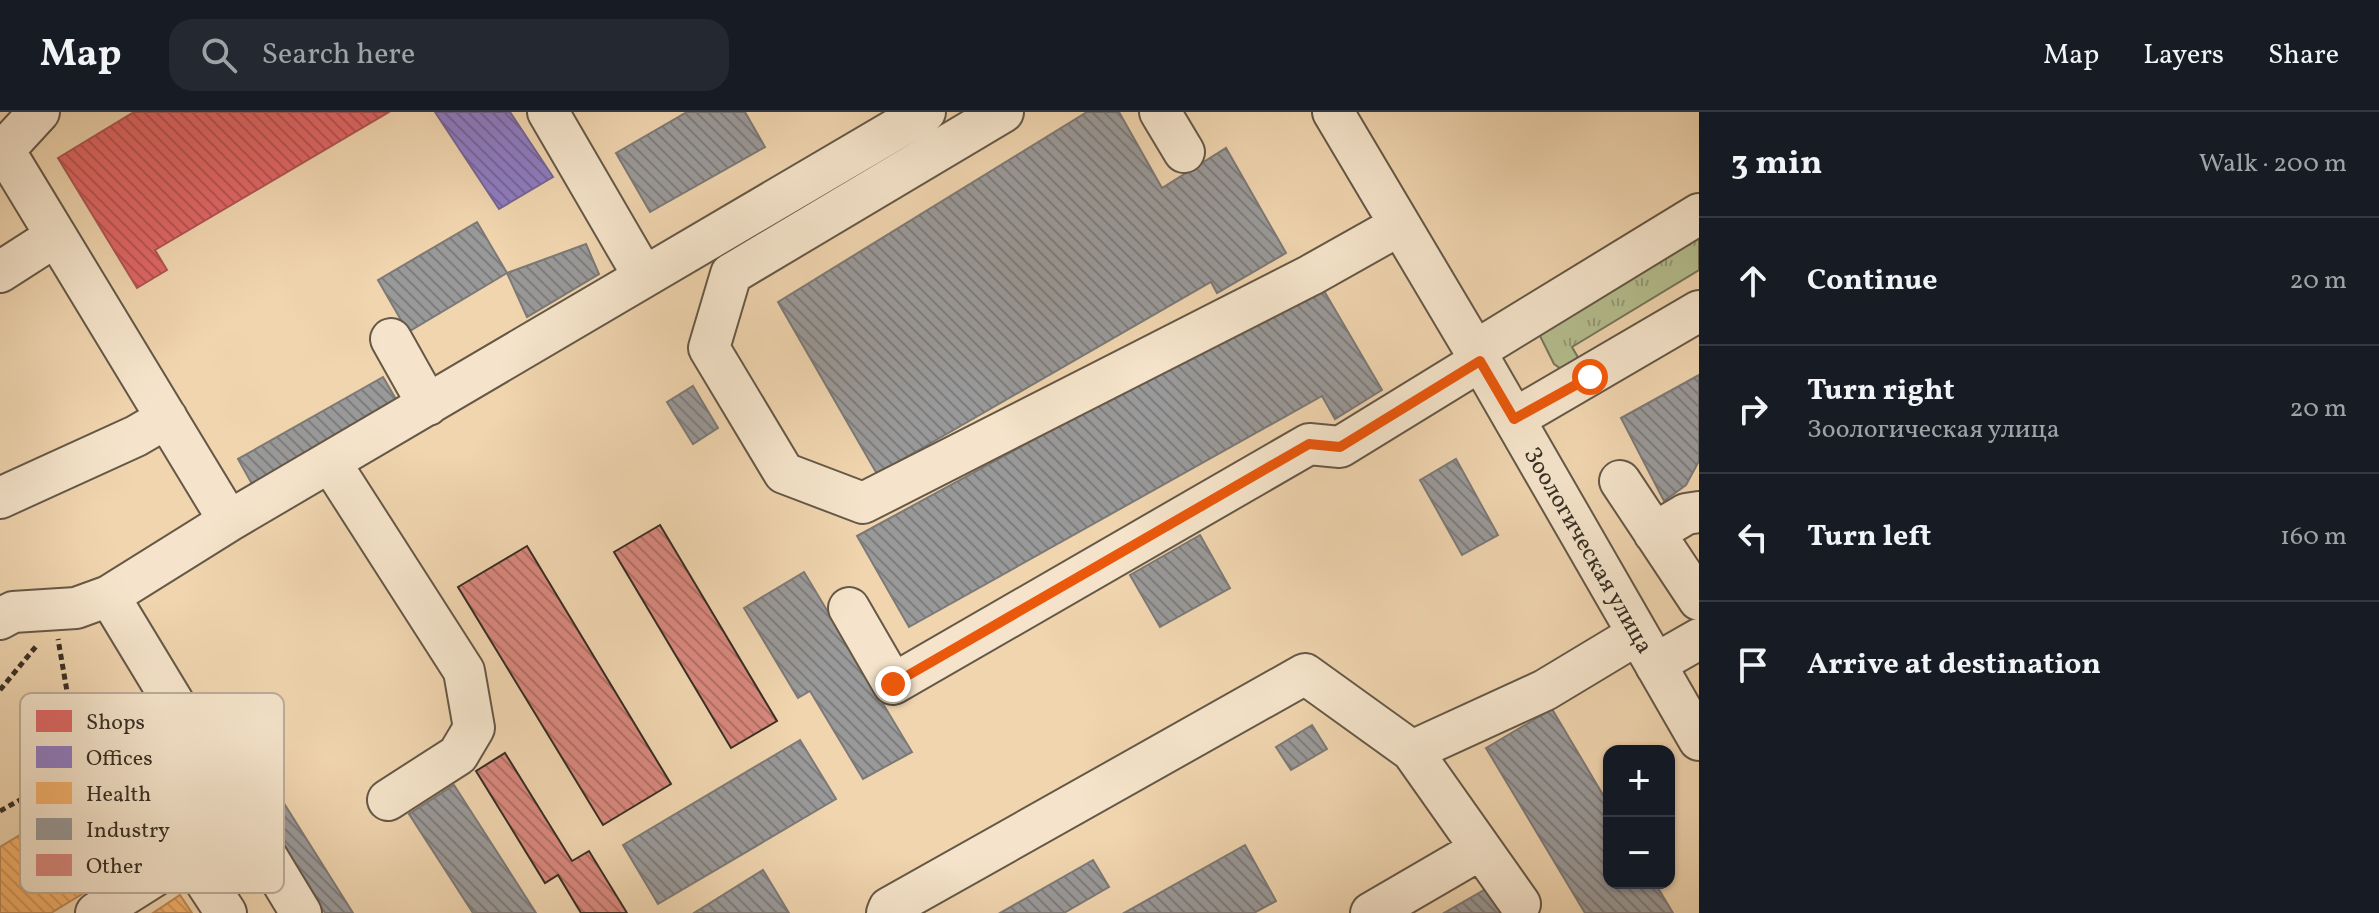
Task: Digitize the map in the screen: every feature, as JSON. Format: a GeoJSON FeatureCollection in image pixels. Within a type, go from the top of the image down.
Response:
{"type":"FeatureCollection","features":[{"type":"Feature","properties":{"kind":"street"},"geometry":{"type":"LineString","coordinates":[[39,112],[4,150],[229,521]]}},
{"type":"Feature","properties":{"kind":"street"},"geometry":{"type":"LineString","coordinates":[[548,112],[644,277]]}},
{"type":"Feature","properties":{"kind":"street"},"geometry":{"type":"LineString","coordinates":[[0,619],[13,612],[80,610],[925,112]]}},
{"type":"Feature","properties":{"kind":"street"},"geometry":{"type":"LineString","coordinates":[[1003,112],[731,274],[709,348],[784,473],[863,503],[1311,275],[1400,225]]}},
{"type":"Feature","properties":{"kind":"street"},"geometry":{"type":"LineString","coordinates":[[1160,112],[1184,152]]}},
{"type":"Feature","properties":{"kind":"street","name":"Зоологическая улица"},"geometry":{"type":"LineString","coordinates":[[1333,112],[1478,356],[1699,740]]}},
{"type":"Feature","properties":{"kind":"street"},"geometry":{"type":"LineString","coordinates":[[849,608],[893,684],[1309,444],[1340,447],[1699,214]]}},
{"type":"Feature","properties":{"kind":"street"},"geometry":{"type":"LineString","coordinates":[[0,272],[56,236]]}},
{"type":"Feature","properties":{"kind":"street"},"geometry":{"type":"LineString","coordinates":[[1514,419],[1699,311]]}},
{"type":"Feature","properties":{"kind":"street"},"geometry":{"type":"LineString","coordinates":[[391,339],[428,405]]}},
{"type":"Feature","properties":{"kind":"street"},"geometry":{"type":"LineString","coordinates":[[0,498],[136,436],[167,418]]}},
{"type":"Feature","properties":{"kind":"street"},"geometry":{"type":"LineString","coordinates":[[330,462],[464,671],[474,728],[458,755],[388,800]]}},
{"type":"Feature","properties":{"kind":"street"},"geometry":{"type":"LineString","coordinates":[[1620,481],[1699,600]]}},
{"type":"Feature","properties":{"kind":"street"},"geometry":{"type":"LineString","coordinates":[[1654,533],[1686,514],[1699,512]]}},
{"type":"Feature","properties":{"kind":"street"},"geometry":{"type":"LineString","coordinates":[[80,610],[141,693]]}},
{"type":"Feature","properties":{"kind":"street"},"geometry":{"type":"LineString","coordinates":[[1412,751],[1545,690],[1647,650],[1699,639]]}},
{"type":"Feature","properties":{"kind":"street"},"geometry":{"type":"LineString","coordinates":[[887,913],[889,908],[1305,674],[1412,751],[1520,904]]}},
{"type":"Feature","properties":{"kind":"street"},"geometry":{"type":"LineString","coordinates":[[1371,913],[1481,849]]}},
{"type":"Feature","properties":{"kind":"street"},"geometry":{"type":"LineString","coordinates":[[284,890],[301,913]]}},
{"type":"Feature","properties":{"kind":"street"},"geometry":{"type":"LineString","coordinates":[[96,913],[128,893]]}},
{"type":"Feature","properties":{"kind":"street"},"geometry":{"type":"LineString","coordinates":[[213,893],[226,913]]}},
{"type":"Feature","properties":{"kind":"path"},"geometry":{"type":"LineString","coordinates":[[0,690],[45,636],[80,610]]}},
{"type":"Feature","properties":{"kind":"path"},"geometry":{"type":"LineString","coordinates":[[80,610],[80,693]]}},
{"type":"Feature","properties":{"kind":"path"},"geometry":{"type":"LineString","coordinates":[[0,811],[20,800]]}},
{"type":"Feature","properties":{"kind":"green space"},"geometry":{"type":"Polygon","coordinates":[[[1699,237],[1699,270],[1572,347],[1586,371],[1574,378],[1554,364],[1539,334],[1699,237]]]}},
{"type":"Feature","properties":{"kind":"building: Shops"},"geometry":{"type":"Polygon","coordinates":[[[134,112],[389,112],[155,250],[167,270],[137,288],[58,158],[134,112]]]}},
{"type":"Feature","properties":{"kind":"building: Offices"},"geometry":{"type":"Polygon","coordinates":[[[435,112],[510,112],[553,177],[499,209],[435,112]]]}},
{"type":"Feature","properties":{"kind":"building: Health"},"geometry":{"type":"Polygon","coordinates":[[[20,835],[20,893],[84,893],[51,913],[0,913],[0,847],[20,835]]]}},
{"type":"Feature","properties":{"kind":"building: Health"},"geometry":{"type":"Polygon","coordinates":[[[180,895],[192,913],[153,913],[180,895]]]}},
{"type":"Feature","properties":{"kind":"building: Industry"},"geometry":{"type":"Polygon","coordinates":[[[687,112],[745,112],[765,147],[650,212],[616,153],[687,112]]]}},
{"type":"Feature","properties":{"kind":"building: Industry"},"geometry":{"type":"Polygon","coordinates":[[[1087,112],[1119,112],[1162,188],[1226,148],[1286,253],[1217,293],[1211,282],[877,474],[778,302],[1087,112]]]}},
{"type":"Feature","properties":{"kind":"building: Industry"},"geometry":{"type":"Polygon","coordinates":[[[477,222],[507,273],[408,332],[378,280],[477,222]]]}},
{"type":"Feature","properties":{"kind":"building: Industry"},"geometry":{"type":"Polygon","coordinates":[[[586,244],[599,274],[527,317],[507,273],[586,244]]]}},
{"type":"Feature","properties":{"kind":"building: Industry"},"geometry":{"type":"Polygon","coordinates":[[[1320,284],[1382,390],[1335,419],[1322,396],[909,627],[857,536],[1320,284]]]}},
{"type":"Feature","properties":{"kind":"building: Industry"},"geometry":{"type":"Polygon","coordinates":[[[1699,375],[1699,461],[1686,485],[1664,501],[1621,418],[1699,375]]]}},
{"type":"Feature","properties":{"kind":"building: Industry"},"geometry":{"type":"Polygon","coordinates":[[[383,377],[397,401],[252,484],[238,459],[383,377]]]}},
{"type":"Feature","properties":{"kind":"building: Industry"},"geometry":{"type":"Polygon","coordinates":[[[693,386],[718,428],[693,444],[667,402],[693,386]]]}},
{"type":"Feature","properties":{"kind":"building: Industry"},"geometry":{"type":"Polygon","coordinates":[[[1456,459],[1498,535],[1462,555],[1420,480],[1456,459]]]}},
{"type":"Feature","properties":{"kind":"building: Industry"},"geometry":{"type":"Polygon","coordinates":[[[1200,535],[1230,588],[1160,627],[1130,575],[1200,535]]]}},
{"type":"Feature","properties":{"kind":"building: Industry"},"geometry":{"type":"Polygon","coordinates":[[[804,572],[912,752],[863,779],[810,691],[798,698],[744,608],[804,572]]]}},
{"type":"Feature","properties":{"kind":"building: Industry"},"geometry":{"type":"Polygon","coordinates":[[[1552,709],[1603,795],[1603,889],[1659,889],[1673,913],[1585,913],[1486,748],[1552,709]]]}},
{"type":"Feature","properties":{"kind":"building: Industry"},"geometry":{"type":"Polygon","coordinates":[[[1312,725],[1327,749],[1291,770],[1276,747],[1312,725]]]}},
{"type":"Feature","properties":{"kind":"building: Industry"},"geometry":{"type":"Polygon","coordinates":[[[800,740],[836,799],[658,904],[623,845],[800,740]]]}},
{"type":"Feature","properties":{"kind":"building: Industry"},"geometry":{"type":"Polygon","coordinates":[[[454,785],[536,913],[473,913],[409,814],[454,785]]]}},
{"type":"Feature","properties":{"kind":"building: Industry"},"geometry":{"type":"Polygon","coordinates":[[[284,803],[353,913],[325,913],[284,847],[284,803]]]}},
{"type":"Feature","properties":{"kind":"building: Industry"},"geometry":{"type":"Polygon","coordinates":[[[1245,845],[1276,901],[1254,913],[1124,913],[1245,845]]]}},
{"type":"Feature","properties":{"kind":"building: Industry"},"geometry":{"type":"Polygon","coordinates":[[[1093,860],[1109,887],[1064,913],[1000,913],[1093,860]]]}},
{"type":"Feature","properties":{"kind":"building: Industry"},"geometry":{"type":"Polygon","coordinates":[[[763,870],[789,913],[694,913],[763,870]]]}},
{"type":"Feature","properties":{"kind":"building: Industry"},"geometry":{"type":"Polygon","coordinates":[[[1496,883],[1513,913],[1444,913],[1496,883]]]}},
{"type":"Feature","properties":{"kind":"building: Other"},"geometry":{"type":"Polygon","coordinates":[[[660,525],[777,721],[731,748],[614,552],[660,525]]]}},
{"type":"Feature","properties":{"kind":"building: Other"},"geometry":{"type":"Polygon","coordinates":[[[527,546],[671,784],[603,825],[458,587],[527,546]]]}},
{"type":"Feature","properties":{"kind":"building: Other"},"geometry":{"type":"Polygon","coordinates":[[[505,753],[572,861],[589,851],[627,913],[581,913],[558,875],[545,883],[476,771],[505,753]]]}},
{"type":"Feature","properties":{"kind":"route"},"geometry":{"type":"LineString","coordinates":[[893,684],[1309,444],[1340,447],[1480,361],[1514,419],[1590,377]]}}]}
